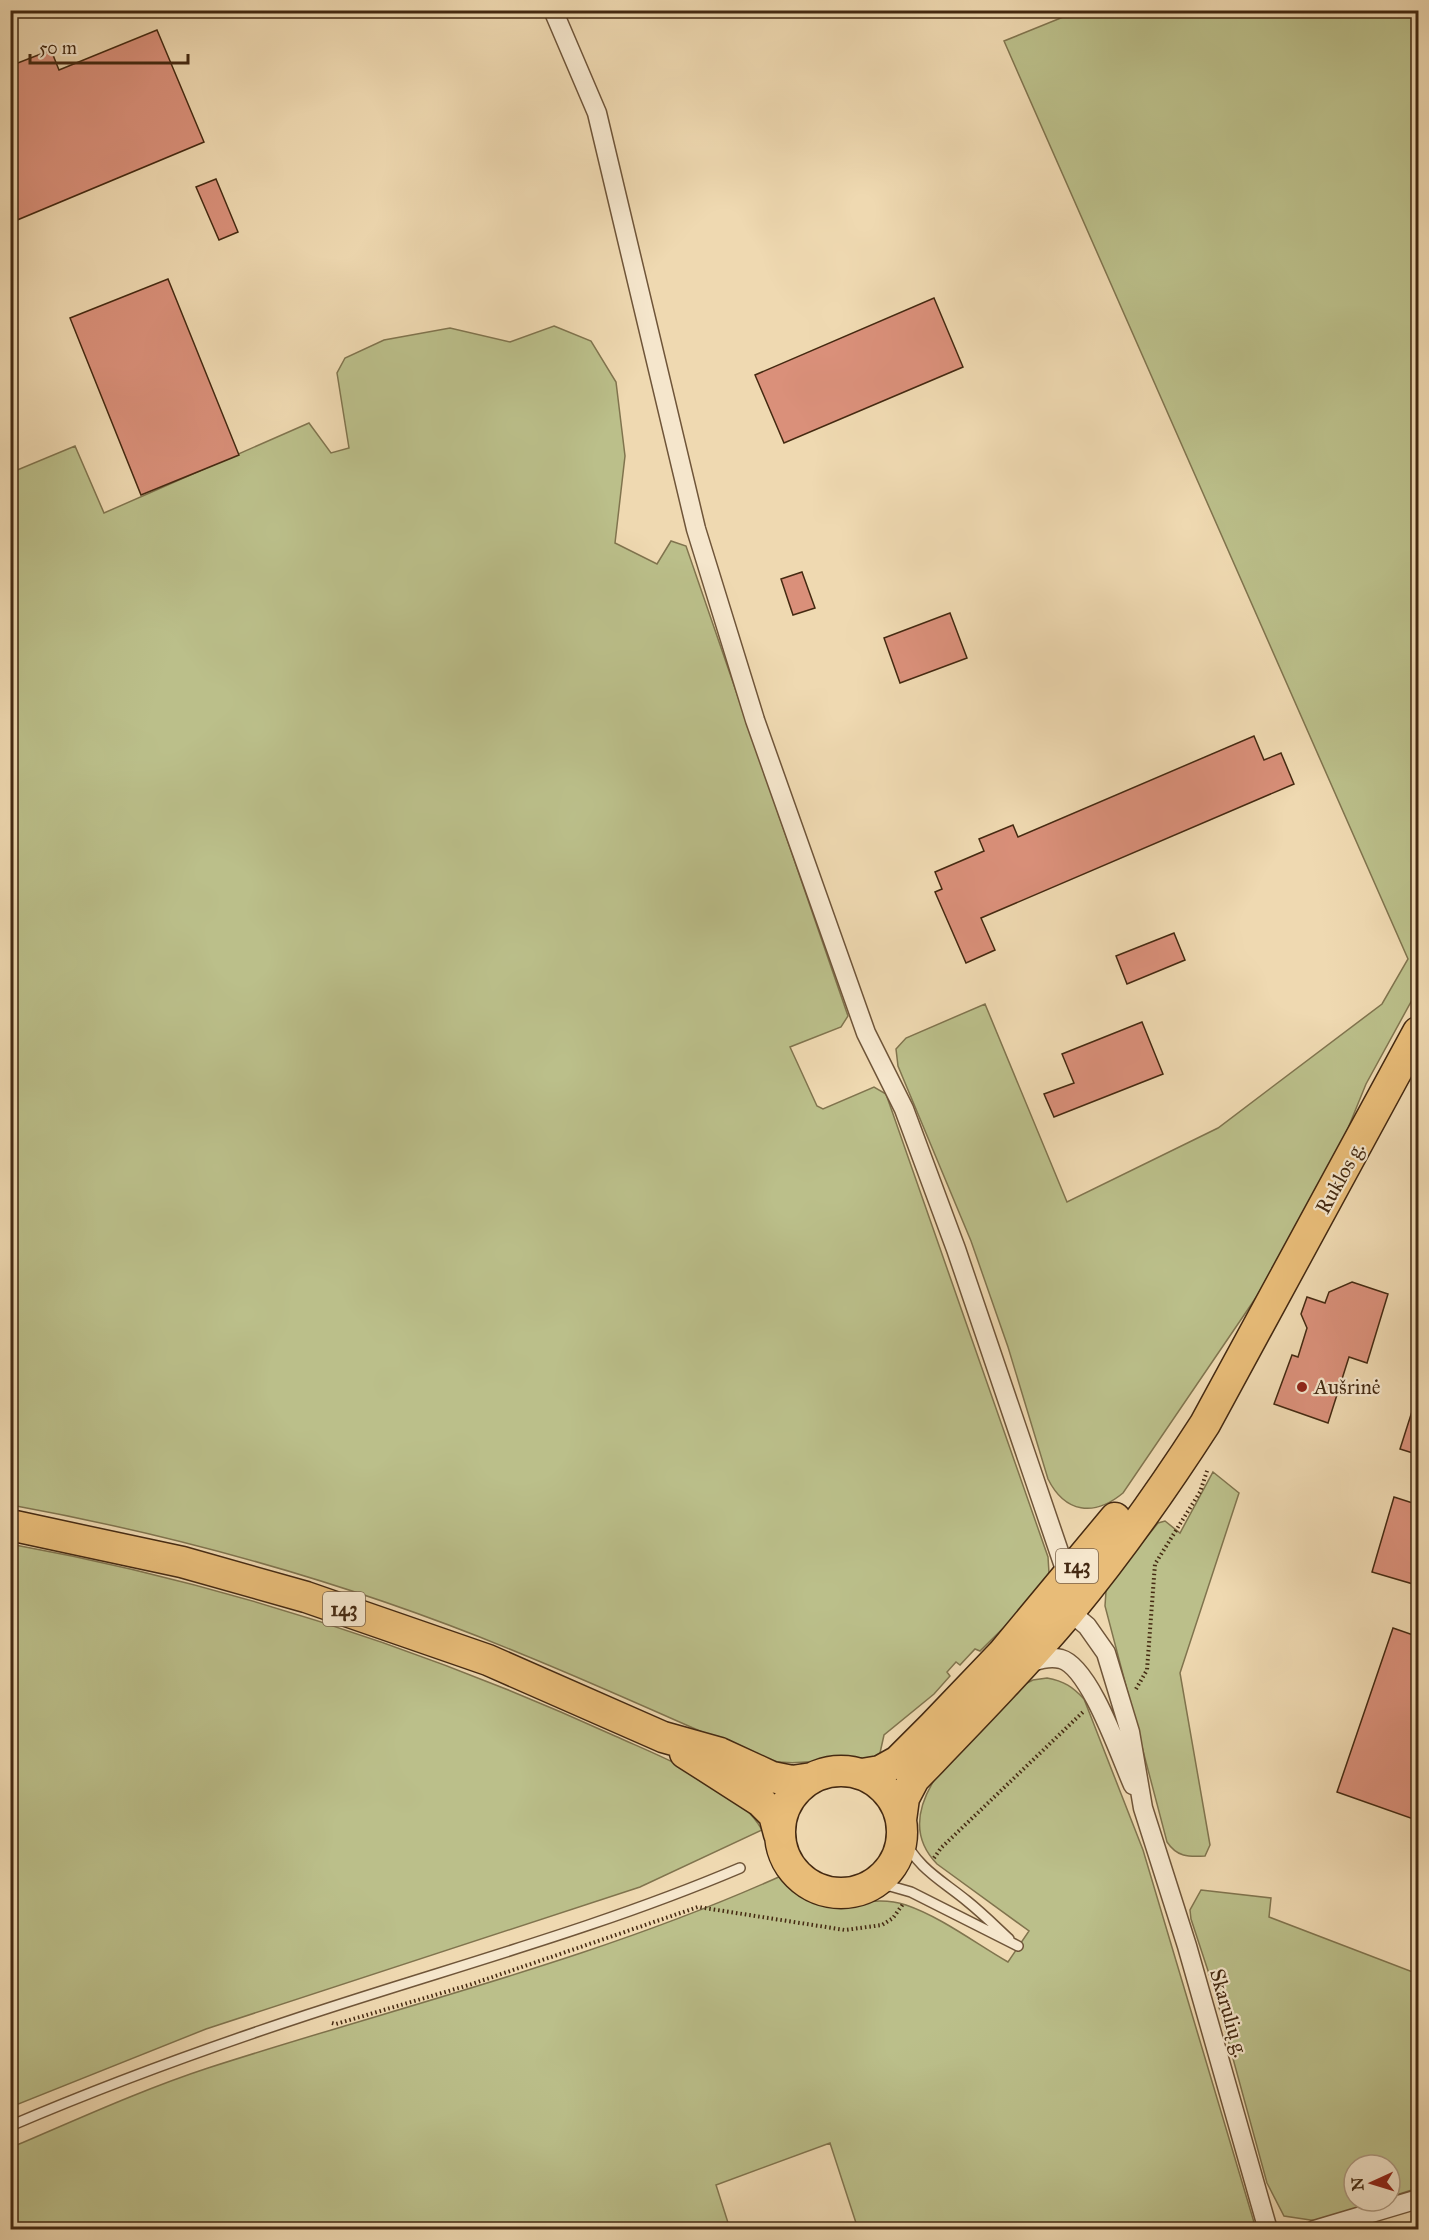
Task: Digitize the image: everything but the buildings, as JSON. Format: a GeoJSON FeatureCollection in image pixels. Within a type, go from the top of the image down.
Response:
{"type":"FeatureCollection","features":[{"type":"Feature","properties":{"kind":"main road","name":"Ruklos g."},"geometry":{"type":"LineString","coordinates":[[1259,1322],[1419,1032]]}},
{"type":"Feature","properties":{"kind":"main road","name":"143"},"geometry":{"type":"LineString","coordinates":[[10,1525],[182,1562],[367,1616],[508,1668],[663,1737],[720,1753],[772,1777],[792,1781],[837,1771],[862,1774],[880,1771],[898,1761],[968,1690],[1035,1616],[1131,1498],[1259,1322]]}},
{"type":"Feature","properties":{"kind":"main road","name":"143"},"geometry":{"type":"LineString","coordinates":[[663,1737],[712,1772],[760,1800],[774,1815],[782,1851],[790,1867],[809,1884],[833,1893],[851,1893],[867,1888],[881,1879],[892,1867],[899,1852],[904,1798],[914,1779],[1023,1665],[1069,1611],[1173,1473],[1205,1424],[1259,1322]]}},
{"type":"Feature","properties":{"kind":"main road"},"geometry":{"type":"LineString","coordinates":[[862,1774],[888,1792],[902,1828]]}},
{"type":"Feature","properties":{"kind":"main road"},"geometry":{"type":"LineString","coordinates":[[779,1834],[781,1817],[788,1801],[798,1788],[812,1778]]}},
{"type":"Feature","properties":{"kind":"street"},"geometry":{"type":"LineString","coordinates":[[553,10],[597,113],[696,529],[755,720],[866,1034],[904,1108],[956,1249],[1068,1578]]}},
{"type":"Feature","properties":{"kind":"street"},"geometry":{"type":"LineString","coordinates":[[1035,1616],[1051,1610],[1069,1611]]}},
{"type":"Feature","properties":{"kind":"street","name":"Skarulių g."},"geometry":{"type":"LineString","coordinates":[[1069,1611],[1087,1626],[1106,1653],[1130,1732],[1143,1808]]}},
{"type":"Feature","properties":{"kind":"street","name":"Skarulių g."},"geometry":{"type":"LineString","coordinates":[[1023,1665],[1042,1658],[1062,1659],[1077,1667],[1088,1683],[1143,1808],[1187,1946],[1268,2229]]}},
{"type":"Feature","properties":{"kind":"street"},"geometry":{"type":"LineString","coordinates":[[1314,2229],[1419,2199]]}},
{"type":"Feature","properties":{"kind":"lane"},"geometry":{"type":"LineString","coordinates":[[867,1888],[890,1887],[911,1892],[1018,1946],[967,1901],[925,1870],[912,1855],[902,1828]]}},
{"type":"Feature","properties":{"kind":"lane"},"geometry":{"type":"LineString","coordinates":[[10,2126],[96,2089],[178,2059],[309,2014],[568,1933],[740,1868]]}},
{"type":"Feature","properties":{"kind":"green space"},"geometry":{"type":"Polygon","coordinates":[[[1078,11],[1418,11],[1418,989],[1366,1084],[1342,1143],[1257,1296],[1123,1493],[1112,1501],[1091,1508],[1081,1508],[1063,1499],[1048,1479],[1008,1347],[971,1241],[898,1066],[896,1049],[906,1038],[985,1004],[1067,1202],[1218,1128],[1382,1004],[1408,959],[1004,41],[1078,11]]]}},
{"type":"Feature","properties":{"kind":"green space"},"geometry":{"type":"Polygon","coordinates":[[[554,326],[591,341],[616,382],[625,456],[615,543],[657,564],[671,541],[686,546],[848,1016],[841,1027],[790,1047],[817,1106],[823,1109],[874,1087],[886,1094],[1048,1557],[1049,1573],[1044,1588],[980,1651],[975,1649],[960,1665],[956,1662],[947,1672],[950,1676],[934,1694],[884,1735],[880,1753],[870,1758],[791,1763],[766,1760],[554,1668],[399,1607],[207,1548],[11,1505],[10,473],[75,446],[104,513],[309,423],[331,453],[349,448],[337,373],[345,358],[384,340],[450,328],[510,342],[554,326]]]}},
{"type":"Feature","properties":{"kind":"green space"},"geometry":{"type":"Polygon","coordinates":[[[1213,1472],[1239,1493],[1180,1673],[1210,1845],[1205,1856],[1193,1856],[1175,1851],[1167,1842],[1105,1606],[1106,1591],[1112,1580],[1158,1523],[1165,1521],[1180,1533],[1213,1472]]]}},
{"type":"Feature","properties":{"kind":"green space"},"geometry":{"type":"Polygon","coordinates":[[[10,1544],[166,1578],[243,1598],[319,1621],[469,1674],[654,1753],[696,1774],[735,1799],[762,1830],[640,1887],[206,2029],[11,2107],[10,1544]]]}},
{"type":"Feature","properties":{"kind":"green space"},"geometry":{"type":"Polygon","coordinates":[[[1047,1678],[1068,1685],[1084,1699],[1143,1850],[1256,2229],[858,2229],[830,2143],[716,2185],[730,2229],[11,2229],[10,2148],[158,2086],[208,2068],[569,1957],[711,1906],[781,1876],[798,1892],[814,1901],[828,1905],[888,1901],[906,1905],[945,1923],[1008,1962],[1029,1931],[937,1864],[922,1841],[920,1817],[927,1793],[961,1745],[1019,1687],[1033,1680],[1047,1678]]]}},
{"type":"Feature","properties":{"kind":"green space"},"geometry":{"type":"Polygon","coordinates":[[[1201,1890],[1271,1898],[1269,1917],[1418,1974],[1418,2188],[1402,2193],[1402,2153],[1342,2153],[1342,2213],[1317,2221],[1284,2216],[1267,2183],[1190,1910],[1201,1890]]]}},
{"type":"Feature","properties":{"kind":"place","name":"Aušrinė"},"geometry":{"type":"Point","coordinates":[1302,1387]}}]}
